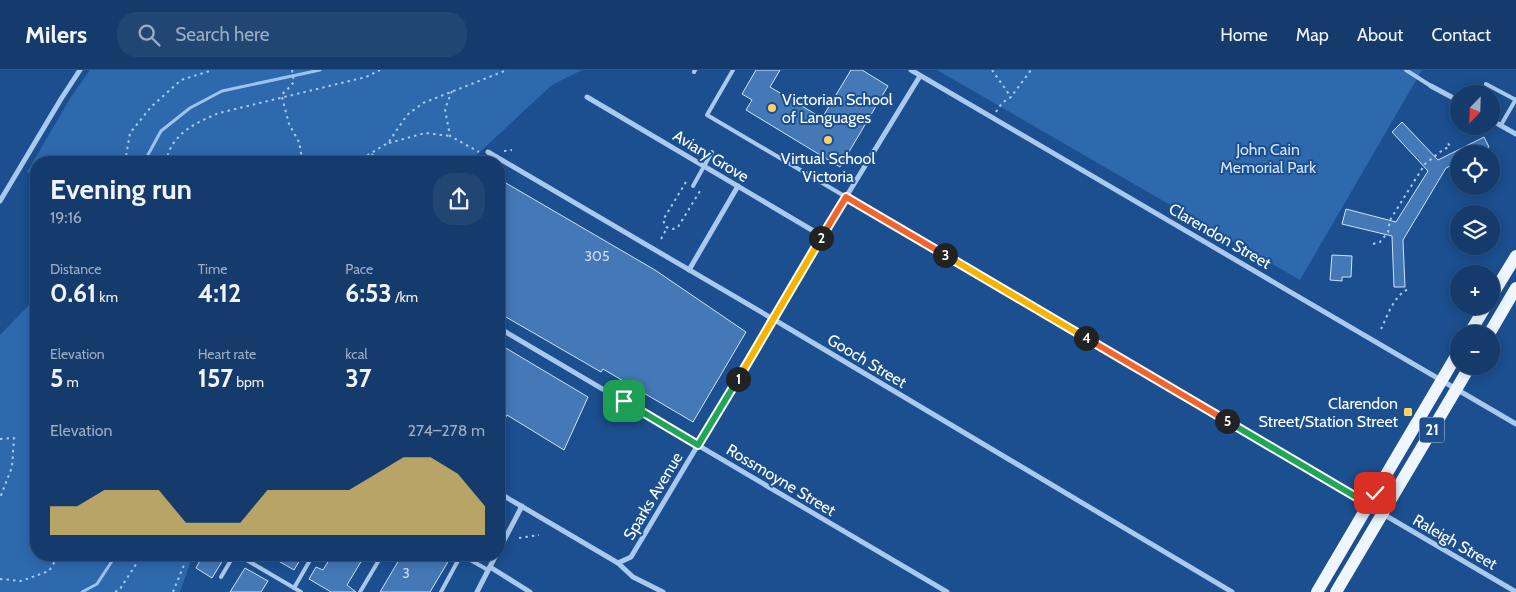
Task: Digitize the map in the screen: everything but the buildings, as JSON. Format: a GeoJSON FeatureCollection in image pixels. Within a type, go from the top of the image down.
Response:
{"type":"FeatureCollection","features":[{"type":"Feature","properties":{"kind":"main road"},"geometry":{"type":"LineString","coordinates":[[1500,282],[1516,256]]}},
{"type":"Feature","properties":{"kind":"main road"},"geometry":{"type":"LineString","coordinates":[[1494,325],[1516,288]]}},
{"type":"Feature","properties":{"kind":"main road","name":"21"},"geometry":{"type":"LineString","coordinates":[[1317,592],[1450,366]]}},
{"type":"Feature","properties":{"kind":"main road","name":"21"},"geometry":{"type":"LineString","coordinates":[[1336,592],[1465,375]]}},
{"type":"Feature","properties":{"kind":"street"},"geometry":{"type":"LineString","coordinates":[[0,201],[80,70]]}},
{"type":"Feature","properties":{"kind":"street","name":"Clarendon Street"},"geometry":{"type":"LineString","coordinates":[[911,70],[1516,424]]}},
{"type":"Feature","properties":{"kind":"street","name":"Sparks Avenue"},"geometry":{"type":"LineString","coordinates":[[618,563],[631,557],[822,236],[920,76]]}},
{"type":"Feature","properties":{"kind":"street"},"geometry":{"type":"LineString","coordinates":[[1431,86],[1450,97]]}},
{"type":"Feature","properties":{"kind":"street","name":"Aviary Grove"},"geometry":{"type":"LineString","coordinates":[[587,97],[822,236]]}},
{"type":"Feature","properties":{"kind":"street"},"geometry":{"type":"LineString","coordinates":[[1501,125],[1516,134]]}},
{"type":"Feature","properties":{"kind":"street","name":"Gooch Street"},"geometry":{"type":"LineString","coordinates":[[488,152],[495,156]]}},
{"type":"Feature","properties":{"kind":"street","name":"Gooch Street"},"geometry":{"type":"LineString","coordinates":[[505,162],[1232,592]]}},
{"type":"Feature","properties":{"kind":"street"},"geometry":{"type":"LineString","coordinates":[[689,270],[738,186]]}},
{"type":"Feature","properties":{"kind":"street"},"geometry":{"type":"LineString","coordinates":[[846,197],[1368,504]]}},
{"type":"Feature","properties":{"kind":"street","name":"Rossmoyne Street"},"geometry":{"type":"LineString","coordinates":[[505,332],[948,592]]}},
{"type":"Feature","properties":{"kind":"street"},"geometry":{"type":"LineString","coordinates":[[505,496],[618,563],[633,577],[662,591]]}},
{"type":"Feature","properties":{"kind":"street"},"geometry":{"type":"LineString","coordinates":[[505,539],[522,506]]}},
{"type":"Feature","properties":{"kind":"street","name":"Raleigh Street"},"geometry":{"type":"LineString","coordinates":[[1382,513],[1516,592]]}},
{"type":"Feature","properties":{"kind":"street"},"geometry":{"type":"LineString","coordinates":[[477,592],[493,561]]}},
{"type":"Feature","properties":{"kind":"street"},"geometry":{"type":"LineString","coordinates":[[489,569],[530,592]]}},
{"type":"Feature","properties":{"kind":"lane"},"geometry":{"type":"LineString","coordinates":[[734,70],[707,115],[846,197]]}},
{"type":"Feature","properties":{"kind":"lane"},"geometry":{"type":"LineString","coordinates":[[1406,70],[1431,86]]}},
{"type":"Feature","properties":{"kind":"lane"},"geometry":{"type":"LineString","coordinates":[[1486,84],[1516,100],[1501,125]]}},
{"type":"Feature","properties":{"kind":"lane"},"geometry":{"type":"LineString","coordinates":[[693,186],[712,152]]}},
{"type":"Feature","properties":{"kind":"lane"},"geometry":{"type":"LineString","coordinates":[[221,577],[232,561]]}},
{"type":"Feature","properties":{"kind":"lane"},"geometry":{"type":"LineString","coordinates":[[247,561],[301,592]]}},
{"type":"Feature","properties":{"kind":"lane"},"geometry":{"type":"LineString","coordinates":[[294,588],[310,561]]}},
{"type":"Feature","properties":{"kind":"lane"},"geometry":{"type":"LineString","coordinates":[[360,592],[378,561]]}},
{"type":"Feature","properties":{"kind":"lane"},"geometry":{"type":"LineString","coordinates":[[441,592],[461,561]]}},
{"type":"Feature","properties":{"kind":"lane"},"geometry":{"type":"LineString","coordinates":[[474,561],[489,569]]}},
{"type":"Feature","properties":{"kind":"path"},"geometry":{"type":"LineString","coordinates":[[125,156],[130,133],[151,106],[181,80],[213,70]]}},
{"type":"Feature","properties":{"kind":"path"},"geometry":{"type":"LineString","coordinates":[[292,70],[294,82],[282,94],[282,97],[289,124],[300,144],[302,156]]}},
{"type":"Feature","properties":{"kind":"path"},"geometry":{"type":"LineString","coordinates":[[168,156],[175,139],[200,121],[219,113],[366,76],[380,70]]}},
{"type":"Feature","properties":{"kind":"path"},"geometry":{"type":"LineString","coordinates":[[388,143],[407,115],[423,103],[507,70]]}},
{"type":"Feature","properties":{"kind":"path"},"geometry":{"type":"LineString","coordinates":[[992,70],[1011,97]]}},
{"type":"Feature","properties":{"kind":"path"},"geometry":{"type":"LineString","coordinates":[[993,118],[1002,103],[1011,97],[1030,70]]}},
{"type":"Feature","properties":{"kind":"path"},"geometry":{"type":"LineString","coordinates":[[450,136],[445,109],[452,91]]}},
{"type":"Feature","properties":{"kind":"path"},"geometry":{"type":"LineString","coordinates":[[367,156],[388,143],[425,133],[450,136],[480,152],[488,152]]}},
{"type":"Feature","properties":{"kind":"path"},"geometry":{"type":"LineString","coordinates":[[1373,244],[1380,242],[1388,232],[1390,220],[1425,164],[1450,146],[1447,142]]}},
{"type":"Feature","properties":{"kind":"path"},"geometry":{"type":"LineString","coordinates":[[686,182],[663,220],[667,228],[673,230],[678,227],[700,191]]}},
{"type":"Feature","properties":{"kind":"path"},"geometry":{"type":"LineString","coordinates":[[661,239],[667,228]]}},
{"type":"Feature","properties":{"kind":"path"},"geometry":{"type":"LineString","coordinates":[[1381,329],[1394,302],[1402,292],[1408,289]]}},
{"type":"Feature","properties":{"kind":"path"},"geometry":{"type":"LineString","coordinates":[[0,439],[14,438],[12,467],[0,498]]}},
{"type":"Feature","properties":{"kind":"path"},"geometry":{"type":"LineString","coordinates":[[519,538],[539,534]]}},
{"type":"Feature","properties":{"kind":"path"},"geometry":{"type":"LineString","coordinates":[[0,579],[21,581],[48,571],[55,561]]}},
{"type":"Feature","properties":{"kind":"path"},"geometry":{"type":"LineString","coordinates":[[115,592],[120,589],[138,561]]}},
{"type":"Feature","properties":{"kind":"path"},"geometry":{"type":"LineString","coordinates":[[173,592],[186,561]]}},
{"type":"Feature","properties":{"kind":"green space"},"geometry":{"type":"Polygon","coordinates":[[[90,70],[582,70],[552,85],[475,156],[36,156],[71,97],[90,70]]]}},
{"type":"Feature","properties":{"kind":"green space","name":"John Cain Memorial Park"},"geometry":{"type":"Polygon","coordinates":[[[937,70],[1422,70],[1300,280],[937,70]]]}},
{"type":"Feature","properties":{"kind":"green space"},"geometry":{"type":"Polygon","coordinates":[[[30,304],[30,561],[191,561],[180,592],[0,592],[0,335],[30,304]]]}},
{"type":"Feature","properties":{"kind":"waterway"},"geometry":{"type":"LineString","coordinates":[[147,156],[161,131],[190,108],[222,91],[320,70]]}},
{"type":"Feature","properties":{"kind":"waterway"},"geometry":{"type":"LineString","coordinates":[[82,592],[97,584],[112,561]]}},
{"type":"Feature","properties":{"kind":"place","name":"Victorian School of Languages"},"geometry":{"type":"Point","coordinates":[772,108]}},
{"type":"Feature","properties":{"kind":"place","name":"Virtual School Victoria"},"geometry":{"type":"Point","coordinates":[828,140]}},
{"type":"Feature","properties":{"kind":"place","name":"Clarendon Street/Station Street"},"geometry":{"type":"Point","coordinates":[1408,412]}},
{"type":"Feature","properties":{"kind":"route"},"geometry":{"type":"LineString","coordinates":[[624,401],[698,445],[846,197],[1368,504],[1375,493]]}}]}
